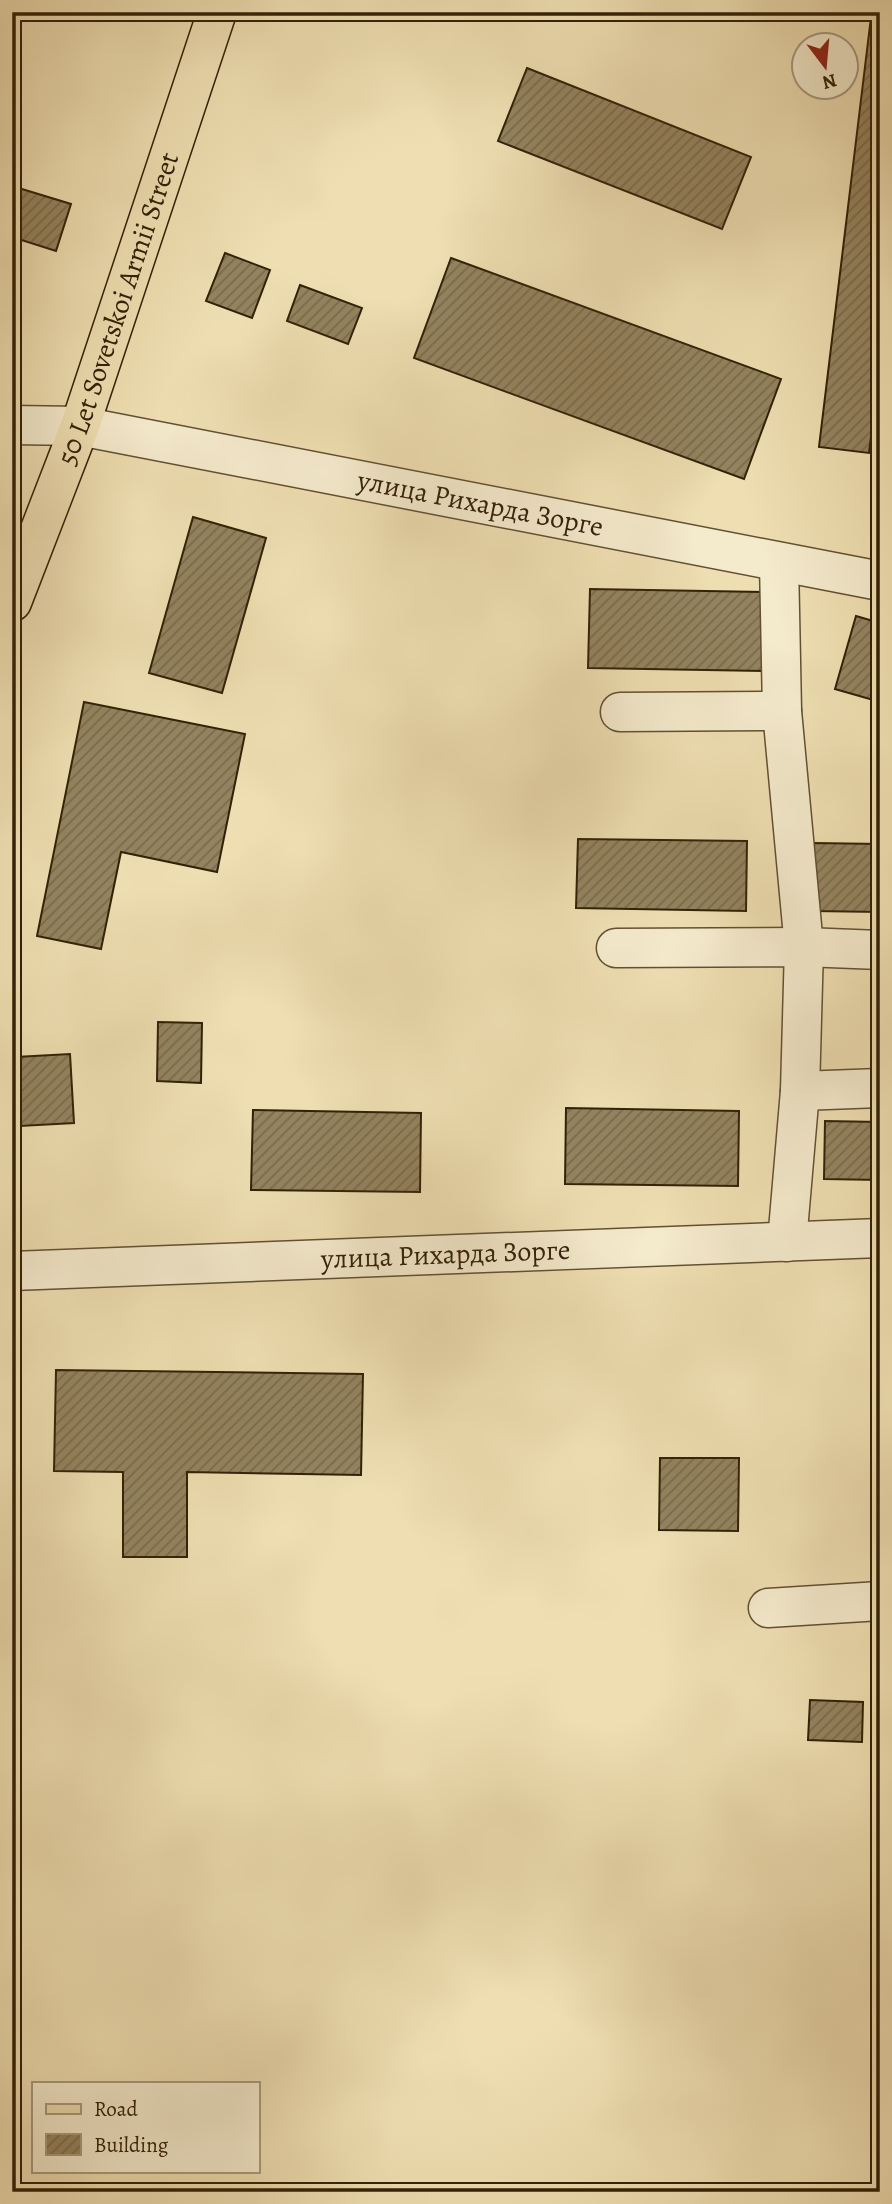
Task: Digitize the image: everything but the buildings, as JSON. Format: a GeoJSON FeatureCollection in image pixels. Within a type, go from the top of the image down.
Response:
{"type":"FeatureCollection","features":[{"type":"Feature","properties":{"kind":"main road","name":"50 Let Sovetskoi Armii Street"},"geometry":{"type":"LineString","coordinates":[[12,602],[80,426],[217,12]]}},
{"type":"Feature","properties":{"kind":"street","name":"улица Рихарда Зорге"},"geometry":{"type":"LineString","coordinates":[[12,425],[80,426],[779,562],[879,575]]}},
{"type":"Feature","properties":{"kind":"street"},"geometry":{"type":"LineString","coordinates":[[779,562],[782,711],[804,947],[800,1091],[787,1242]]}},
{"type":"Feature","properties":{"kind":"street"},"geometry":{"type":"LineString","coordinates":[[620,712],[782,711]]}},
{"type":"Feature","properties":{"kind":"street"},"geometry":{"type":"LineString","coordinates":[[616,948],[804,947],[880,950]]}},
{"type":"Feature","properties":{"kind":"street"},"geometry":{"type":"LineString","coordinates":[[800,1091],[880,1088]]}},
{"type":"Feature","properties":{"kind":"street","name":"улица Рихарда Зорге"},"geometry":{"type":"LineString","coordinates":[[12,1271],[880,1238]]}},
{"type":"Feature","properties":{"kind":"street"},"geometry":{"type":"LineString","coordinates":[[768,1608],[880,1601]]}}]}
